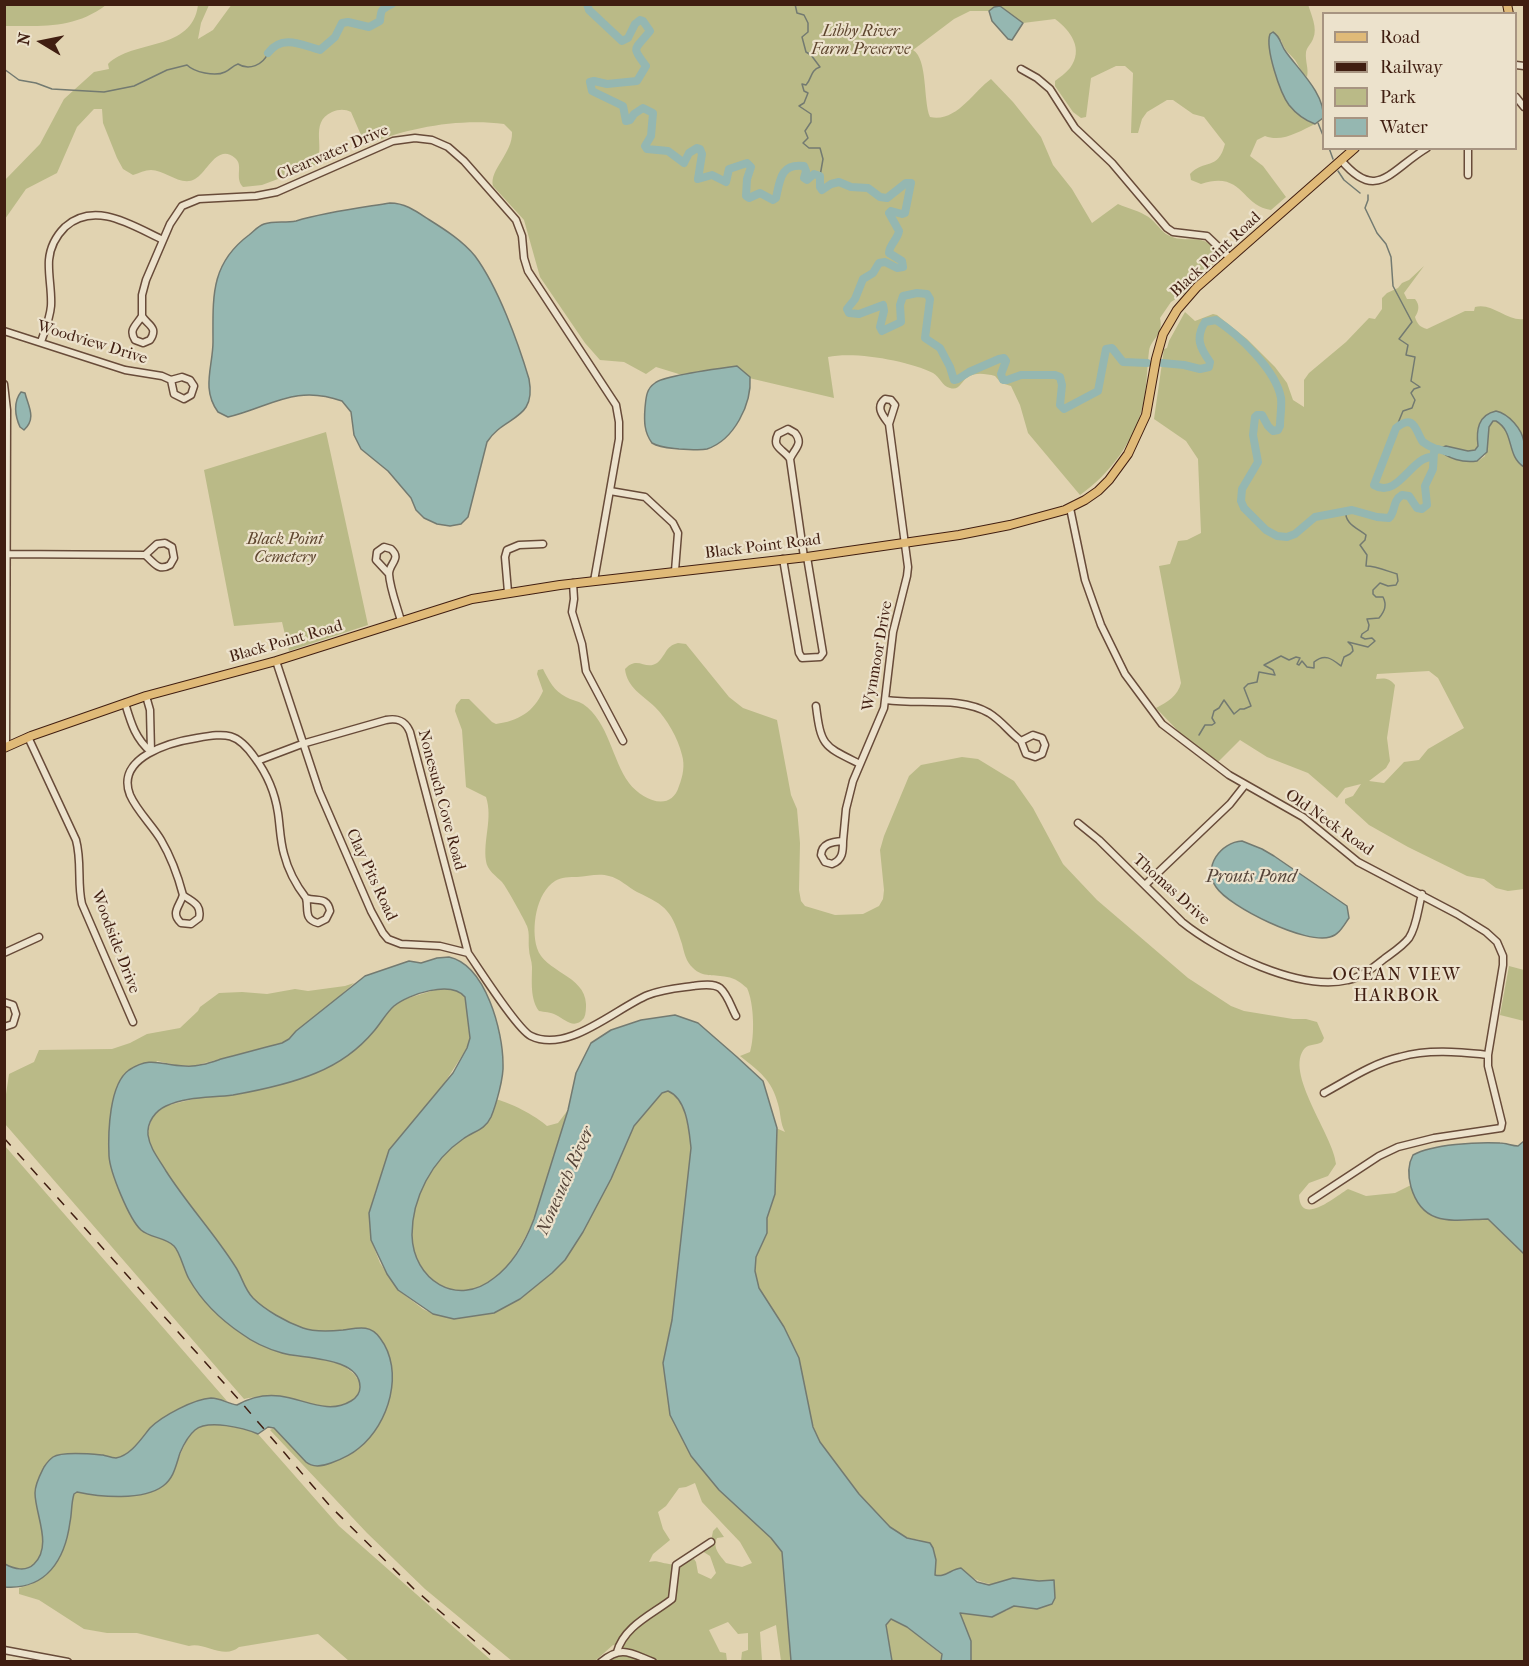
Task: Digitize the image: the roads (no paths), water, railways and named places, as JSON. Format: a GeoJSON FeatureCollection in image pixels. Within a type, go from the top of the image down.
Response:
{"type":"FeatureCollection","features":[{"type":"Feature","properties":{"kind":"main road","name":"Black Point Road"},"geometry":{"type":"LineString","coordinates":[[5,748],[27,737],[146,696],[276,661],[451,604],[508,592],[783,560],[999,528],[1070,508],[1098,491],[1128,454],[1146,415],[1156,359],[1166,327],[1188,296],[1353,150]]}},
{"type":"Feature","properties":{"kind":"street"},"geometry":{"type":"LineString","coordinates":[[1021,69],[1050,89],[1075,128],[1112,163],[1167,228],[1173,232],[1207,236],[1230,258]]}},
{"type":"Feature","properties":{"kind":"street","name":"Clearwater Drive"},"geometry":{"type":"LineString","coordinates":[[142,316],[141,300],[144,285],[174,217],[182,206],[190,201],[205,198],[256,196],[277,192],[399,139],[421,138],[443,145],[464,161],[516,220],[522,236],[528,271],[612,397],[618,414],[620,430],[594,581]]}},
{"type":"Feature","properties":{"kind":"street"},"geometry":{"type":"LineString","coordinates":[[1341,160],[1358,178],[1368,182],[1375,181],[1424,150]]}},
{"type":"Feature","properties":{"kind":"street"},"geometry":{"type":"LineString","coordinates":[[1468,150],[1468,175]]}},
{"type":"Feature","properties":{"kind":"street"},"geometry":{"type":"LineString","coordinates":[[41,342],[51,306],[50,252],[56,238],[67,225],[86,216],[103,215],[120,220],[163,240]]}},
{"type":"Feature","properties":{"kind":"street","name":"Woodview Drive"},"geometry":{"type":"LineString","coordinates":[[4,331],[125,370],[162,376],[171,380]]}},
{"type":"Feature","properties":{"kind":"street"},"geometry":{"type":"LineString","coordinates":[[4,384],[7,419],[5,748]]}},
{"type":"Feature","properties":{"kind":"street","name":"Wynmoor Drive"},"geometry":{"type":"LineString","coordinates":[[843,841],[848,800],[860,764],[879,725],[886,700],[893,632],[908,570],[890,424]]}},
{"type":"Feature","properties":{"kind":"street"},"geometry":{"type":"LineString","coordinates":[[783,560],[799,653],[802,658],[820,657],[823,652],[790,459],[778,448],[776,442],[778,434],[786,429],[794,431],[799,440],[798,447],[790,459]]}},
{"type":"Feature","properties":{"kind":"street"},"geometry":{"type":"LineString","coordinates":[[610,490],[648,499],[676,526],[678,536],[675,571]]}},
{"type":"Feature","properties":{"kind":"street","name":"Old Neck Road"},"geometry":{"type":"LineString","coordinates":[[1070,508],[1090,598],[1125,674],[1162,724],[1213,764],[1245,785],[1303,817],[1358,862],[1422,894],[1486,932],[1497,942],[1501,951],[1502,973],[1488,1055],[1488,1066],[1502,1123],[1501,1128],[1434,1138],[1398,1148],[1379,1156],[1319,1191],[1312,1200]]}},
{"type":"Feature","properties":{"kind":"street"},"geometry":{"type":"LineString","coordinates":[[6,554],[145,555],[155,545],[163,542],[172,547],[175,555],[172,563],[162,567],[154,565],[145,555]]}},
{"type":"Feature","properties":{"kind":"street"},"geometry":{"type":"LineString","coordinates":[[508,592],[505,557],[507,550],[519,545],[543,544]]}},
{"type":"Feature","properties":{"kind":"street"},"geometry":{"type":"LineString","coordinates":[[389,574],[401,621]]}},
{"type":"Feature","properties":{"kind":"street"},"geometry":{"type":"LineString","coordinates":[[573,584],[572,612],[582,644],[585,666],[623,741]]}},
{"type":"Feature","properties":{"kind":"street","name":"Clay Pits Road"},"geometry":{"type":"LineString","coordinates":[[276,661],[319,791],[371,911],[386,937],[401,944],[440,946],[468,953]]}},
{"type":"Feature","properties":{"kind":"street"},"geometry":{"type":"LineString","coordinates":[[146,696],[150,710],[151,752]]}},
{"type":"Feature","properties":{"kind":"street"},"geometry":{"type":"LineString","coordinates":[[886,700],[962,705],[983,710],[999,719],[1020,741]]}},
{"type":"Feature","properties":{"kind":"street"},"geometry":{"type":"LineString","coordinates":[[125,703],[133,730],[151,752]]}},
{"type":"Feature","properties":{"kind":"street"},"geometry":{"type":"LineString","coordinates":[[816,706],[823,742],[835,752],[860,764]]}},
{"type":"Feature","properties":{"kind":"street"},"geometry":{"type":"LineString","coordinates":[[817,715],[826,714]]}},
{"type":"Feature","properties":{"kind":"street","name":"Nonesuch Cove Road"},"geometry":{"type":"LineString","coordinates":[[302,744],[386,720],[397,719],[406,724],[468,953]]}},
{"type":"Feature","properties":{"kind":"street"},"geometry":{"type":"LineString","coordinates":[[183,895],[176,909],[176,916],[181,923],[191,924],[199,918],[199,909],[195,903],[183,895],[166,849],[129,791],[128,782],[132,768],[141,757],[186,740],[223,734],[239,740],[257,760],[275,797],[283,852],[292,878],[306,898],[307,913],[310,919],[318,922],[326,919],[330,911],[328,904],[320,899],[306,898]]}},
{"type":"Feature","properties":{"kind":"street","name":"Woodside Drive"},"geometry":{"type":"LineString","coordinates":[[27,737],[76,840],[80,857],[82,904],[134,1022]]}},
{"type":"Feature","properties":{"kind":"street"},"geometry":{"type":"LineString","coordinates":[[257,760],[302,744]]}},
{"type":"Feature","properties":{"kind":"street"},"geometry":{"type":"LineString","coordinates":[[1145,885],[1230,804],[1245,785]]}},
{"type":"Feature","properties":{"kind":"street","name":"Thomas Drive"},"geometry":{"type":"LineString","coordinates":[[1078,823],[1099,840],[1182,922],[1208,940],[1282,975],[1318,981],[1345,981],[1355,978],[1380,963],[1405,942],[1412,931],[1422,894]]}},
{"type":"Feature","properties":{"kind":"street"},"geometry":{"type":"LineString","coordinates":[[4,953],[39,937]]}},
{"type":"Feature","properties":{"kind":"street"},"geometry":{"type":"LineString","coordinates":[[468,953],[519,1025],[530,1036],[541,1039],[571,1037],[647,995],[673,988],[708,985],[717,987],[726,995],[736,1016]]}},
{"type":"Feature","properties":{"kind":"street"},"geometry":{"type":"LineString","coordinates":[[4,1002],[13,1005],[16,1014],[13,1024],[4,1028]]}},
{"type":"Feature","properties":{"kind":"street"},"geometry":{"type":"LineString","coordinates":[[1324,1093],[1369,1069],[1402,1056],[1441,1051],[1488,1055]]}},
{"type":"Feature","properties":{"kind":"street"},"geometry":{"type":"LineString","coordinates":[[617,1652],[622,1639],[630,1630],[672,1599],[676,1565],[711,1542]]}},
{"type":"Feature","properties":{"kind":"street"},"geometry":{"type":"LineString","coordinates":[[4,1650],[68,1662]]}},
{"type":"Feature","properties":{"kind":"street"},"geometry":{"type":"LineString","coordinates":[[601,1662],[617,1652],[627,1652],[653,1662]]}},
{"type":"Feature","properties":{"kind":"water"},"geometry":{"type":"Polygon","coordinates":[[[1000,6],[1023,23],[1012,40],[1008,39],[992,21],[989,11],[1000,6]]]}},
{"type":"Feature","properties":{"kind":"water"},"geometry":{"type":"Polygon","coordinates":[[[1273,32],[1278,36],[1286,52],[1316,91],[1322,106],[1322,119],[1315,124],[1295,112],[1282,91],[1274,70],[1270,34],[1273,32]]]}},
{"type":"Feature","properties":{"kind":"water"},"geometry":{"type":"Polygon","coordinates":[[[390,203],[405,206],[419,213],[465,245],[475,256],[492,283],[513,332],[529,379],[530,393],[524,410],[494,433],[487,442],[468,517],[461,524],[450,526],[437,524],[424,518],[416,510],[411,498],[388,471],[361,449],[354,435],[351,412],[342,401],[325,396],[296,396],[228,417],[218,412],[210,395],[209,377],[213,351],[216,282],[220,270],[236,246],[264,224],[296,221],[390,203]]]}},
{"type":"Feature","properties":{"kind":"water"},"geometry":{"type":"Polygon","coordinates":[[[737,366],[750,377],[750,387],[739,420],[725,438],[701,450],[665,448],[652,443],[646,431],[645,417],[646,397],[652,385],[660,380],[737,366]]]}},
{"type":"Feature","properties":{"kind":"water"},"geometry":{"type":"Polygon","coordinates":[[[21,392],[25,393],[31,412],[30,421],[24,430],[18,423],[16,414],[17,400],[21,392]]]}},
{"type":"Feature","properties":{"kind":"water"},"geometry":{"type":"Polygon","coordinates":[[[1496,411],[1510,419],[1521,432],[1525,448],[1524,467],[1515,457],[1506,431],[1496,421],[1493,421],[1489,427],[1487,452],[1477,461],[1456,460],[1438,449],[1446,446],[1468,451],[1475,450],[1478,446],[1477,434],[1482,420],[1496,411]]]}},
{"type":"Feature","properties":{"kind":"water","name":"Prouts Pond"},"geometry":{"type":"Polygon","coordinates":[[[1242,841],[1274,856],[1347,906],[1349,918],[1339,932],[1330,937],[1319,938],[1287,930],[1252,914],[1224,895],[1212,879],[1213,864],[1216,857],[1227,846],[1242,841]]]}},
{"type":"Feature","properties":{"kind":"water","name":"Nonesuch River"},"geometry":{"type":"Polygon","coordinates":[[[449,957],[462,963],[473,973],[490,1002],[500,1035],[503,1070],[489,1121],[482,1128],[467,1136],[442,1158],[433,1169],[420,1194],[412,1235],[414,1251],[420,1265],[429,1276],[440,1285],[466,1290],[480,1287],[494,1278],[513,1259],[534,1219],[568,1110],[576,1073],[591,1043],[611,1030],[641,1020],[675,1015],[698,1023],[763,1081],[777,1128],[775,1194],[767,1218],[767,1233],[756,1257],[755,1271],[759,1288],[784,1327],[799,1358],[813,1427],[820,1442],[859,1494],[890,1527],[907,1538],[930,1543],[936,1560],[935,1575],[942,1575],[961,1568],[977,1582],[989,1585],[1013,1578],[1054,1580],[1055,1598],[1052,1604],[1037,1609],[1014,1606],[992,1617],[960,1613],[971,1641],[971,1661],[941,1661],[942,1654],[907,1627],[891,1619],[886,1625],[892,1661],[791,1661],[782,1552],[771,1538],[719,1490],[691,1456],[670,1415],[663,1363],[672,1320],[691,1148],[683,1108],[674,1095],[668,1091],[662,1093],[634,1126],[611,1179],[583,1232],[565,1260],[520,1299],[494,1313],[454,1319],[433,1314],[398,1290],[387,1274],[371,1240],[369,1213],[389,1150],[453,1073],[467,1048],[470,1038],[465,997],[459,992],[440,989],[419,993],[401,1001],[388,1012],[362,1044],[324,1069],[265,1089],[174,1103],[155,1114],[148,1130],[155,1154],[227,1254],[253,1298],[276,1315],[303,1328],[323,1331],[363,1328],[372,1331],[380,1338],[388,1351],[392,1381],[385,1411],[370,1438],[346,1457],[315,1466],[306,1462],[274,1428],[268,1427],[258,1434],[226,1426],[201,1427],[195,1430],[186,1441],[170,1479],[155,1491],[133,1496],[77,1492],[74,1494],[64,1549],[51,1570],[32,1583],[19,1587],[5,1587],[5,1564],[24,1569],[31,1567],[39,1557],[43,1539],[35,1490],[44,1467],[53,1457],[77,1453],[114,1458],[121,1456],[131,1450],[162,1418],[204,1399],[215,1398],[237,1405],[258,1397],[274,1395],[334,1407],[351,1401],[360,1389],[357,1377],[350,1369],[340,1364],[266,1348],[234,1328],[219,1316],[199,1294],[189,1279],[174,1246],[145,1233],[136,1224],[121,1195],[109,1156],[111,1110],[117,1086],[122,1077],[129,1070],[144,1063],[199,1065],[282,1043],[365,976],[409,961],[421,963],[449,957]]]}},
{"type":"Feature","properties":{"kind":"water"},"geometry":{"type":"Polygon","coordinates":[[[1524,1141],[1524,1254],[1488,1219],[1441,1219],[1423,1209],[1416,1200],[1409,1174],[1413,1155],[1432,1148],[1455,1144],[1500,1143],[1518,1146],[1524,1141]]]}},
{"type":"Feature","properties":{"kind":"waterway"},"geometry":{"type":"LineString","coordinates":[[268,53],[274,47],[286,42],[320,50],[335,37],[342,23],[348,22],[369,27],[380,21],[382,10],[392,4]]}},
{"type":"Feature","properties":{"kind":"waterway"},"geometry":{"type":"LineString","coordinates":[[587,4],[589,10],[622,41],[628,38],[635,24],[640,20],[650,31],[636,48],[646,66],[637,81],[607,84],[594,81],[590,82],[592,91],[623,106],[626,121],[643,108],[653,113],[651,136],[645,146],[647,149],[668,151],[684,163],[689,153],[697,148],[700,149],[702,154],[698,179],[712,175],[726,182],[729,169],[747,163],[751,167],[747,179],[746,196],[749,198],[760,193],[773,200],[776,198],[783,174],[790,167],[796,166],[804,166],[806,171],[804,178],[807,180],[814,174],[820,176],[822,190],[839,182],[851,187],[868,188],[880,197],[887,198],[906,183],[911,183],[905,213],[891,211],[889,213],[899,231],[889,253],[902,261],[903,267],[897,268],[885,262],[879,263],[873,273],[863,279],[855,299],[847,309],[849,313],[859,314],[883,305],[884,311],[880,327],[882,331],[901,322],[900,305],[903,296],[917,293],[927,294],[930,299],[925,338],[940,348],[954,380],[1004,358],[1006,361],[1001,374],[1003,380],[1021,375],[1060,377],[1062,385],[1060,405],[1064,409],[1098,391],[1106,349],[1112,348],[1123,362],[1147,363]]}},
{"type":"Feature","properties":{"kind":"waterway"},"geometry":{"type":"LineString","coordinates":[[795,4],[797,13],[804,15],[808,23],[808,32],[802,37],[806,52],[820,67],[814,70],[806,85],[802,84],[804,91],[808,93],[804,103],[799,106],[811,114],[811,122],[805,131],[808,138],[803,143],[809,148],[820,148],[823,159],[820,176]]}},
{"type":"Feature","properties":{"kind":"waterway"},"geometry":{"type":"LineString","coordinates":[[4,69],[19,80],[52,89],[104,92],[134,86],[167,70],[187,65],[199,72],[210,74],[225,72],[238,64],[251,67],[263,61],[268,53]]}},
{"type":"Feature","properties":{"kind":"waterway"},"geometry":{"type":"LineString","coordinates":[[1318,123],[1322,133]]}},
{"type":"Feature","properties":{"kind":"waterway"},"geometry":{"type":"LineString","coordinates":[[1330,150],[1333,159]]}},
{"type":"Feature","properties":{"kind":"waterway"},"geometry":{"type":"LineString","coordinates":[[1338,171],[1344,180],[1360,193]]}},
{"type":"Feature","properties":{"kind":"waterway"},"geometry":{"type":"LineString","coordinates":[[1368,195],[1365,208],[1377,233],[1386,244],[1391,257],[1393,286],[1412,322],[1399,339],[1408,345],[1406,355],[1415,357],[1411,381],[1420,387],[1411,393],[1415,400],[1412,408],[1403,411],[1396,428]]}},
{"type":"Feature","properties":{"kind":"waterway"},"geometry":{"type":"LineString","coordinates":[[1162,363],[1200,369],[1209,367],[1210,362],[1200,343],[1200,333],[1205,322],[1216,320],[1245,344],[1272,376],[1281,398],[1280,426],[1278,430],[1273,431],[1262,415],[1255,417],[1253,435],[1258,462],[1242,489],[1241,501],[1244,508],[1266,530],[1277,536],[1287,537],[1295,534],[1315,517],[1352,510],[1389,518],[1397,500],[1402,495],[1409,496],[1417,508],[1422,509],[1427,505],[1425,486],[1433,469],[1434,452],[1438,449],[1448,452]]}},
{"type":"Feature","properties":{"kind":"waterway"},"geometry":{"type":"LineString","coordinates":[[1433,457],[1425,458],[1390,487],[1383,488],[1374,485],[1396,428],[1402,424],[1411,423],[1423,442],[1436,449]]}},
{"type":"Feature","properties":{"kind":"waterway"},"geometry":{"type":"LineString","coordinates":[[1199,735],[1205,725],[1215,723],[1212,718],[1214,711],[1224,700],[1234,714],[1240,709],[1251,706],[1244,688],[1248,684],[1257,682],[1259,672],[1275,675],[1273,670],[1264,665],[1281,656],[1289,660],[1300,658],[1297,664],[1299,665],[1302,661],[1307,667],[1314,668],[1314,662],[1325,657],[1341,666],[1344,657],[1353,651],[1348,642],[1368,647],[1375,641],[1372,638],[1361,637],[1368,630],[1367,619],[1379,618],[1385,608],[1383,597],[1376,597],[1373,590],[1380,583],[1388,586],[1396,585],[1397,574],[1366,566],[1367,555],[1360,545],[1366,535],[1349,522],[1346,511]]}},
{"type":"Feature","properties":{"kind":"railway"},"geometry":{"type":"LineString","coordinates":[[4,1138],[240,1401],[330,1506],[414,1589],[499,1662]]}},
{"type":"Feature","properties":{"kind":"district","name":"OCEAN VIEW HARBOR"},"geometry":{"type":"Point","coordinates":[1397,986]}},
{"type":"Feature","properties":{"kind":"park label","name":"Libby River Farm Preserve"},"geometry":{"type":"Point","coordinates":[861,41]}},
{"type":"Feature","properties":{"kind":"park label","name":"Black Point Cemetery"},"geometry":{"type":"Point","coordinates":[285,549]}}]}
